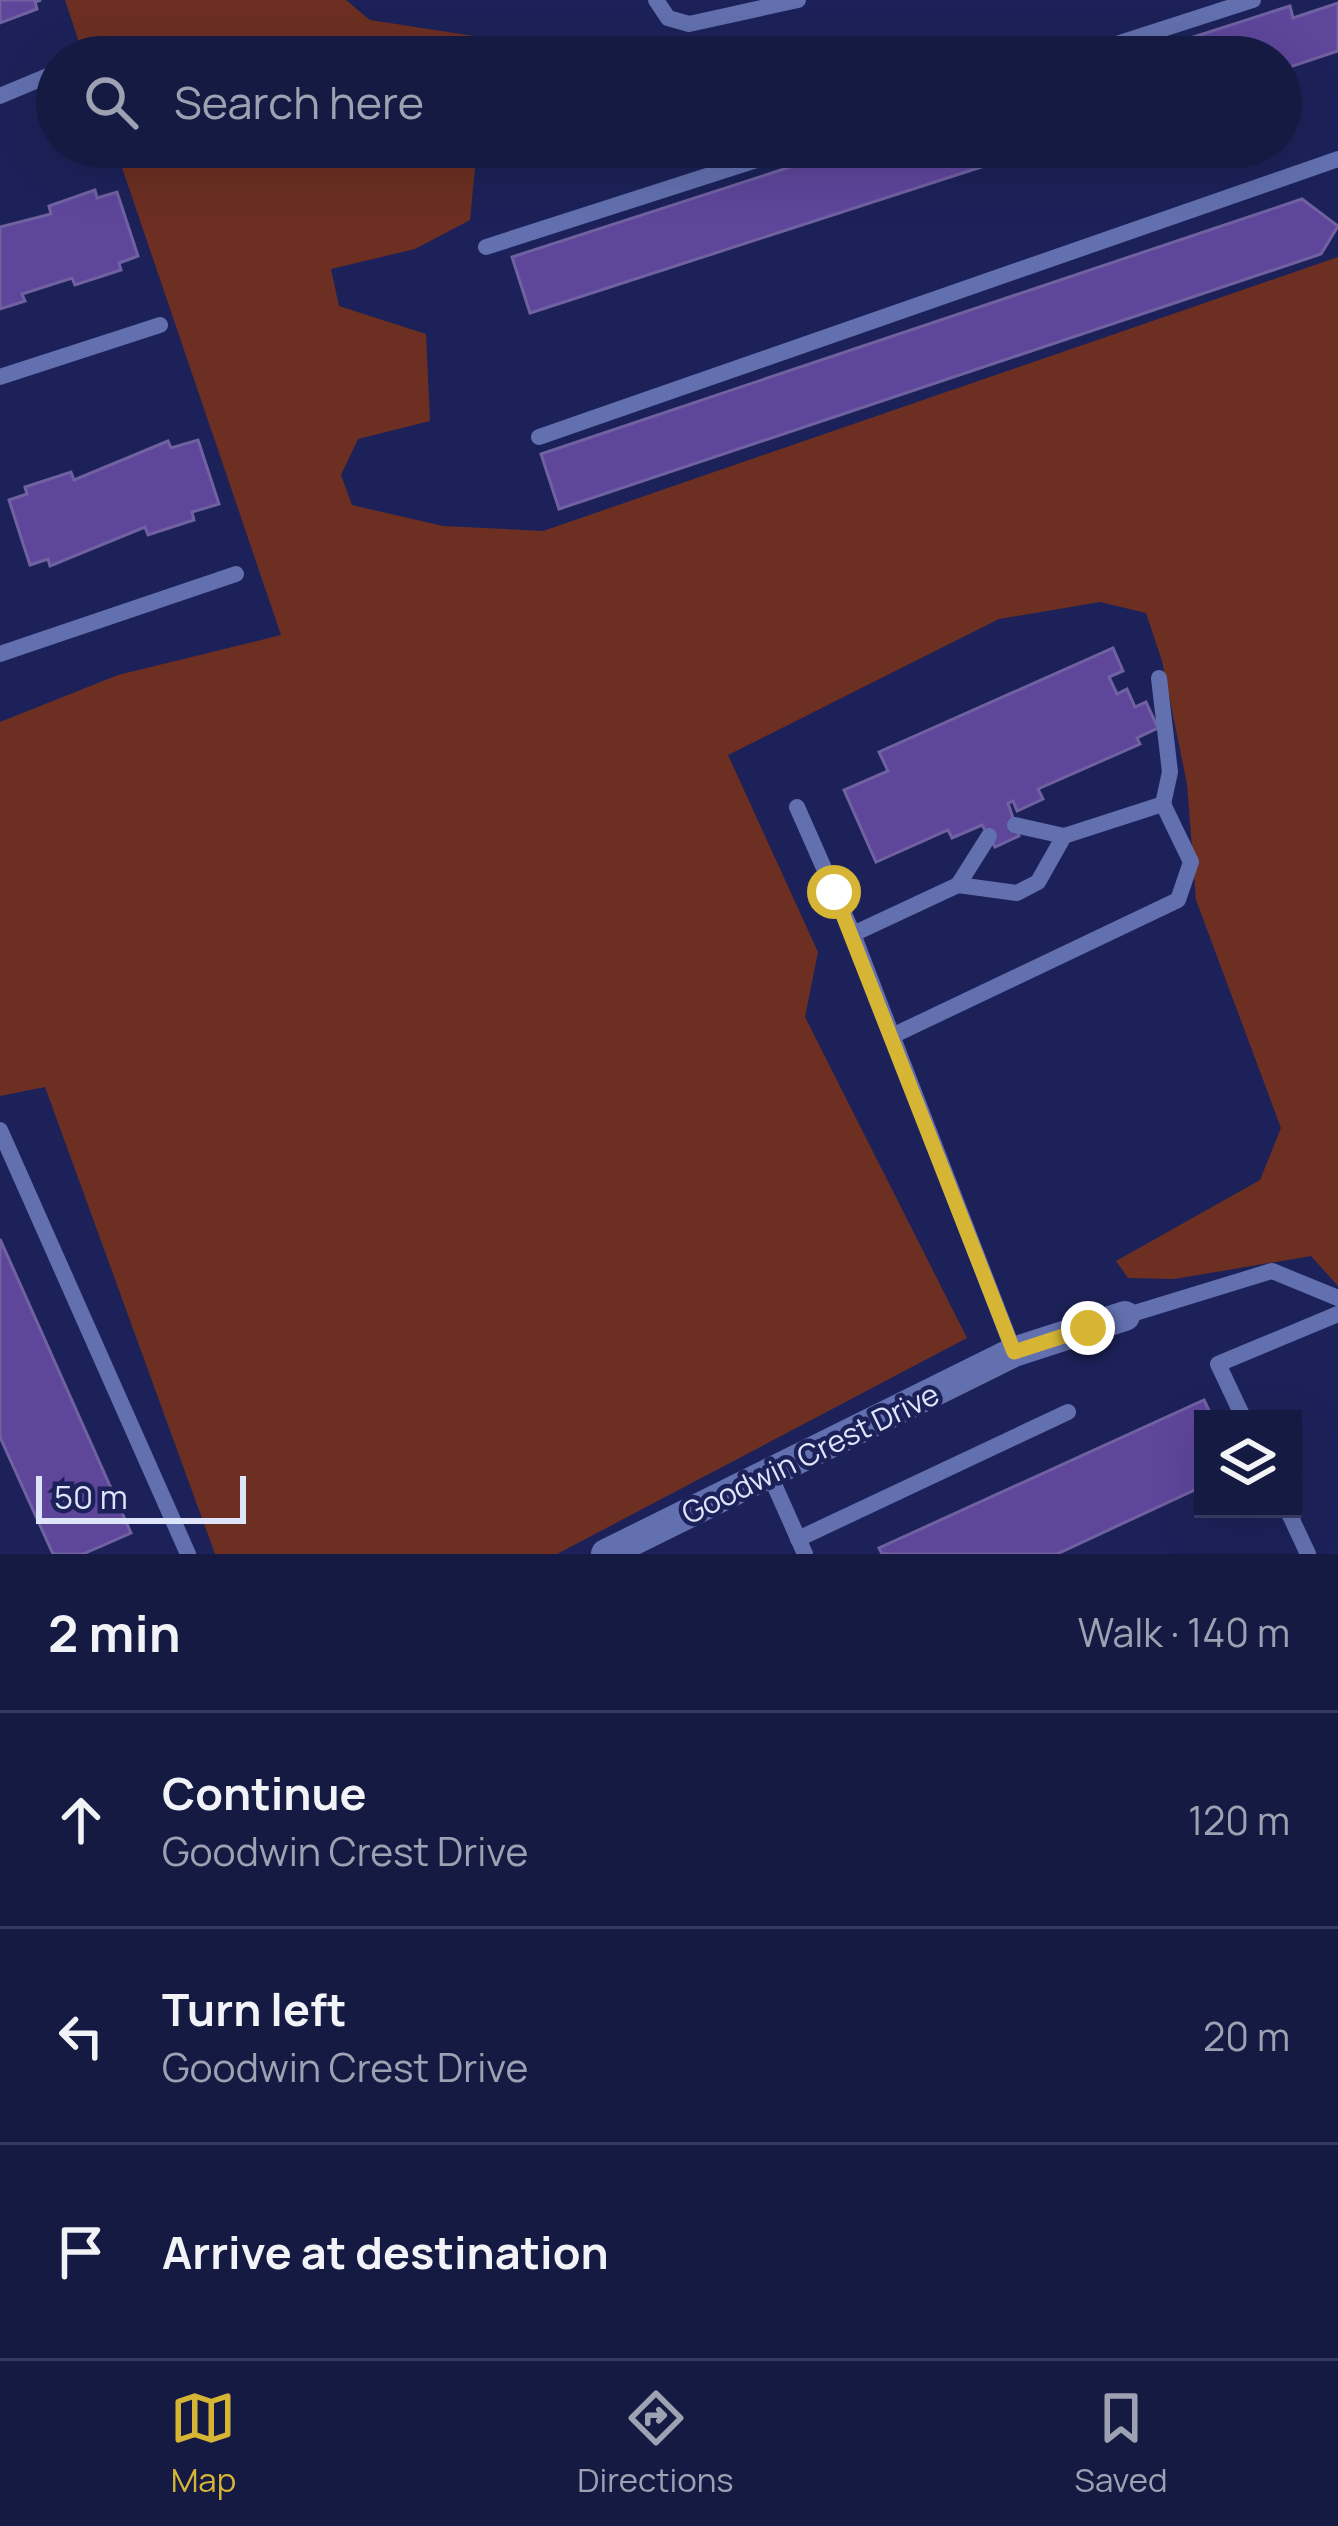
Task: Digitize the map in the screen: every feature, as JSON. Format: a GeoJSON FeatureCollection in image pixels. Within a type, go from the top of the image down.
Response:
{"type":"FeatureCollection","features":[{"type":"Feature","properties":{"kind":"street","name":"Goodwin Crest Drive"},"geometry":{"type":"LineString","coordinates":[[606,1554],[1014,1352],[1125,1316]]}},
{"type":"Feature","properties":{"kind":"lane"},"geometry":{"type":"LineString","coordinates":[[656,0],[668,18],[689,24],[798,0]]}},
{"type":"Feature","properties":{"kind":"lane"},"geometry":{"type":"LineString","coordinates":[[1141,36],[1253,0]]}},
{"type":"Feature","properties":{"kind":"lane"},"geometry":{"type":"LineString","coordinates":[[0,96],[36,81]]}},
{"type":"Feature","properties":{"kind":"lane"},"geometry":{"type":"LineString","coordinates":[[539,437],[1338,159]]}},
{"type":"Feature","properties":{"kind":"lane"},"geometry":{"type":"LineString","coordinates":[[486,247],[731,168]]}},
{"type":"Feature","properties":{"kind":"lane"},"geometry":{"type":"LineString","coordinates":[[0,377],[160,326]]}},
{"type":"Feature","properties":{"kind":"lane"},"geometry":{"type":"LineString","coordinates":[[0,654],[236,574]]}},
{"type":"Feature","properties":{"kind":"lane"},"geometry":{"type":"LineString","coordinates":[[892,1036],[1178,900],[1191,862],[1163,803],[1170,772],[1159,678]]}},
{"type":"Feature","properties":{"kind":"lane"},"geometry":{"type":"LineString","coordinates":[[1015,825],[1064,836],[1163,803]]}},
{"type":"Feature","properties":{"kind":"lane"},"geometry":{"type":"LineString","coordinates":[[797,807],[853,934],[1014,1352]]}},
{"type":"Feature","properties":{"kind":"lane"},"geometry":{"type":"LineString","coordinates":[[853,934],[958,885],[989,836]]}},
{"type":"Feature","properties":{"kind":"lane"},"geometry":{"type":"LineString","coordinates":[[958,885],[1017,893],[1038,882],[1064,836]]}},
{"type":"Feature","properties":{"kind":"lane"},"geometry":{"type":"LineString","coordinates":[[0,1130],[188,1554]]}},
{"type":"Feature","properties":{"kind":"lane"},"geometry":{"type":"LineString","coordinates":[[1125,1316],[1272,1271],[1338,1298]]}},
{"type":"Feature","properties":{"kind":"lane"},"geometry":{"type":"LineString","coordinates":[[1240,1410],[1218,1364],[1338,1314]]}},
{"type":"Feature","properties":{"kind":"lane"},"geometry":{"type":"LineString","coordinates":[[770,1473],[801,1546],[1068,1412]]}},
{"type":"Feature","properties":{"kind":"lane"},"geometry":{"type":"LineString","coordinates":[[1291,1518],[1308,1554]]}},
{"type":"Feature","properties":{"kind":"shaded area"},"geometry":{"type":"Polygon","coordinates":[[[65,0],[346,0],[370,20],[474,36],[77,36],[65,0]]]}},
{"type":"Feature","properties":{"kind":"shaded area"},"geometry":{"type":"Polygon","coordinates":[[[122,168],[475,168],[470,220],[415,249],[331,269],[339,306],[426,334],[430,421],[358,439],[341,475],[352,505],[443,526],[543,531],[1338,257],[1338,1286],[1311,1256],[1174,1279],[1128,1278],[1116,1261],[1260,1180],[1281,1128],[1196,900],[1187,784],[1162,661],[1146,613],[1100,602],[999,619],[728,755],[818,952],[805,1017],[967,1338],[557,1554],[215,1554],[45,1087],[0,1096],[0,722],[118,675],[281,635],[122,168]]]}},
{"type":"Feature","properties":{"kind":"building"},"geometry":{"type":"Polygon","coordinates":[[[0,0],[41,0],[35,2],[37,9],[0,23],[0,0]]]}},
{"type":"Feature","properties":{"kind":"building"},"geometry":{"type":"Polygon","coordinates":[[[1338,3],[1338,51],[1302,63],[1302,36],[1196,36],[1290,6],[1293,18],[1338,3]]]}},
{"type":"Feature","properties":{"kind":"building"},"geometry":{"type":"Polygon","coordinates":[[[787,168],[978,168],[530,313],[512,257],[787,168]]]}},
{"type":"Feature","properties":{"kind":"building"},"geometry":{"type":"Polygon","coordinates":[[[95,190],[97,198],[117,192],[138,256],[119,263],[121,270],[75,285],[72,278],[22,294],[25,301],[0,309],[0,227],[51,214],[49,206],[95,190]]]}},
{"type":"Feature","properties":{"kind":"building"},"geometry":{"type":"Polygon","coordinates":[[[1302,199],[1338,226],[1321,254],[559,509],[541,454],[1302,199]]]}},
{"type":"Feature","properties":{"kind":"building"},"geometry":{"type":"Polygon","coordinates":[[[198,440],[219,504],[192,512],[194,520],[148,535],[145,527],[50,566],[48,559],[30,565],[9,500],[27,494],[25,487],[71,472],[74,480],[168,441],[171,448],[198,440]]]}},
{"type":"Feature","properties":{"kind":"building"},"geometry":{"type":"Polygon","coordinates":[[[1113,648],[1123,671],[1109,677],[1117,694],[1127,689],[1135,707],[1146,702],[1158,728],[1137,738],[1140,744],[1038,789],[1043,799],[1017,811],[1013,801],[1008,803],[1019,836],[995,847],[982,825],[952,838],[948,830],[876,862],[844,790],[888,771],[879,752],[1113,648]]]}},
{"type":"Feature","properties":{"kind":"building"},"geometry":{"type":"Polygon","coordinates":[[[0,1239],[131,1533],[83,1554],[53,1554],[0,1437],[0,1239]]]}},
{"type":"Feature","properties":{"kind":"building"},"geometry":{"type":"Polygon","coordinates":[[[1204,1400],[1209,1410],[1194,1410],[1194,1490],[1057,1554],[882,1554],[879,1548],[1204,1400]]]}},
{"type":"Feature","properties":{"kind":"route"},"geometry":{"type":"LineString","coordinates":[[834,892],[1014,1352],[1088,1328]]}}]}
